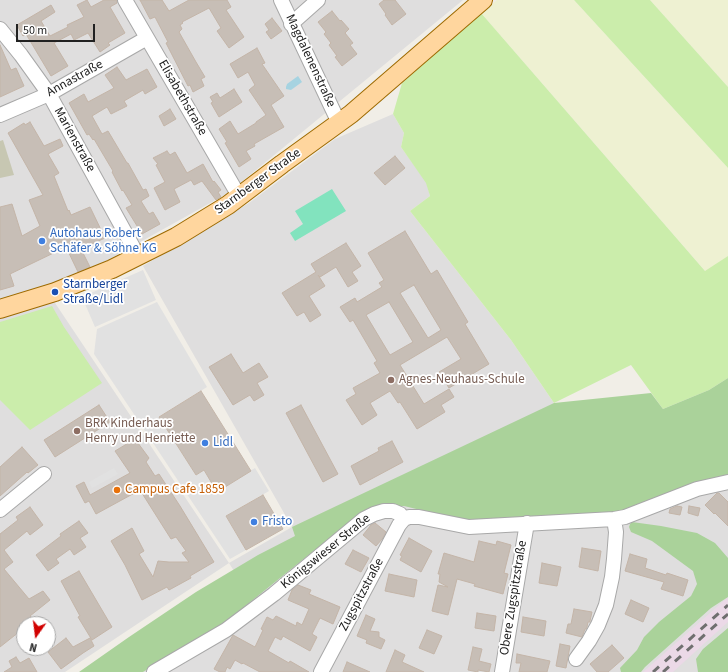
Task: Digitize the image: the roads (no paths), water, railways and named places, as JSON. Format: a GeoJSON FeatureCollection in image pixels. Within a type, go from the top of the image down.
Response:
{"type":"FeatureCollection","features":[{"type":"Feature","properties":{"kind":"main road","name":"Starnberger Straße"},"geometry":{"type":"LineString","coordinates":[[0,309],[64,288],[112,269],[176,237],[228,205],[351,114],[483,0]]}},
{"type":"Feature","properties":{"kind":"street","name":"Elisabethstraße"},"geometry":{"type":"LineString","coordinates":[[125,0],[239,196]]}},
{"type":"Feature","properties":{"kind":"street","name":"Magdalenenstraße"},"geometry":{"type":"LineString","coordinates":[[281,0],[339,123]]}},
{"type":"Feature","properties":{"kind":"street"},"geometry":{"type":"LineString","coordinates":[[292,24],[318,0]]}},
{"type":"Feature","properties":{"kind":"street","name":"Marienstraße"},"geometry":{"type":"LineString","coordinates":[[0,29],[49,94],[138,256]]}},
{"type":"Feature","properties":{"kind":"street","name":"Annastraße"},"geometry":{"type":"LineString","coordinates":[[0,115],[49,94],[147,38]]}},
{"type":"Feature","properties":{"kind":"street"},"geometry":{"type":"LineString","coordinates":[[0,510],[44,474]]}},
{"type":"Feature","properties":{"kind":"street","name":"Königswieser Straße"},"geometry":{"type":"LineString","coordinates":[[154,672],[226,630],[274,594],[364,519],[374,514],[384,511],[393,511],[400,514],[404,519],[409,517],[419,517],[469,527],[614,519],[697,489],[728,482]]}},
{"type":"Feature","properties":{"kind":"street","name":"Zugspitzstraße"},"geometry":{"type":"LineString","coordinates":[[321,672],[398,526],[404,519]]}},
{"type":"Feature","properties":{"kind":"street"},"geometry":{"type":"LineString","coordinates":[[576,659],[592,636],[606,605],[614,565],[616,532],[614,519]]}},
{"type":"Feature","properties":{"kind":"street","name":"Obere Zugspitzstraße"},"geometry":{"type":"LineString","coordinates":[[502,672],[527,524]]}},
{"type":"Feature","properties":{"kind":"water"},"geometry":{"type":"Polygon","coordinates":[[[298,76],[302,82],[291,90],[286,89],[287,84],[298,76]]]}},
{"type":"Feature","properties":{"kind":"railway"},"geometry":{"type":"LineString","coordinates":[[653,672],[728,605]]}},
{"type":"Feature","properties":{"kind":"railway"},"geometry":{"type":"LineString","coordinates":[[663,672],[728,614]]}},
{"type":"Feature","properties":{"kind":"place","name":"Autohaus Robert Schäfer & Söhne KG"},"geometry":{"type":"Point","coordinates":[42,241]}},
{"type":"Feature","properties":{"kind":"place","name":"Starnberger Straße/Lidl"},"geometry":{"type":"Point","coordinates":[55,292]}},
{"type":"Feature","properties":{"kind":"place","name":"Agnes-Neuhaus-Schule"},"geometry":{"type":"Point","coordinates":[391,380]}},
{"type":"Feature","properties":{"kind":"place","name":"BRK Kinderhaus Henry und Henriette"},"geometry":{"type":"Point","coordinates":[77,431]}},
{"type":"Feature","properties":{"kind":"place","name":"Lidl"},"geometry":{"type":"Point","coordinates":[205,443]}},
{"type":"Feature","properties":{"kind":"place","name":"Campus Cafe 1859"},"geometry":{"type":"Point","coordinates":[117,490]}},
{"type":"Feature","properties":{"kind":"place","name":"Fristo"},"geometry":{"type":"Point","coordinates":[254,522]}}]}
